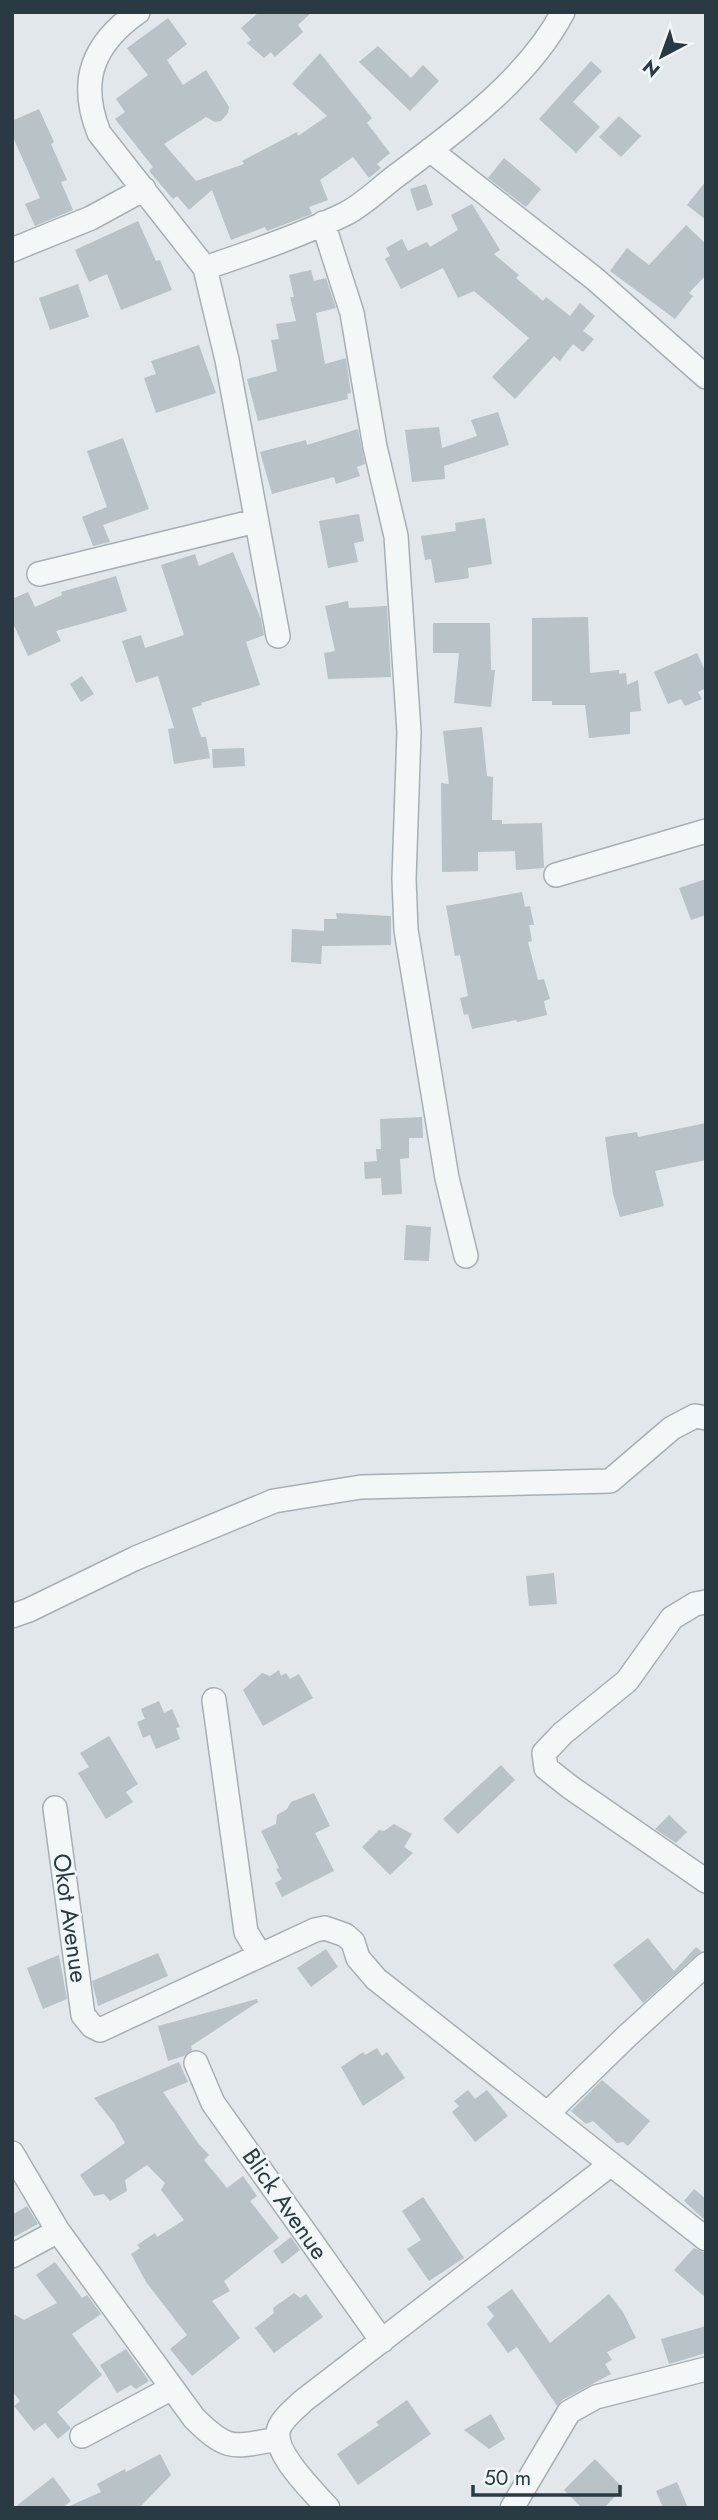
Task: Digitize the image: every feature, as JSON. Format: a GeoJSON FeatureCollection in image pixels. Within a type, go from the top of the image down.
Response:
{"type":"FeatureCollection","features":[{"type":"Feature","properties":{"kind":"street"},"geometry":{"type":"LineString","coordinates":[[138,12],[120,25],[103,43],[92,73],[90,110],[99,133],[205,268],[227,360],[278,636]]}},
{"type":"Feature","properties":{"kind":"street"},"geometry":{"type":"LineString","coordinates":[[205,268],[277,244],[347,213],[430,150],[511,82],[535,57],[563,12]]}},
{"type":"Feature","properties":{"kind":"street"},"geometry":{"type":"LineString","coordinates":[[430,150],[595,279],[706,377]]}},
{"type":"Feature","properties":{"kind":"street"},"geometry":{"type":"LineString","coordinates":[[12,250],[91,218],[144,189]]}},
{"type":"Feature","properties":{"kind":"street"},"geometry":{"type":"LineString","coordinates":[[323,223],[352,313],[375,447],[396,536],[409,732],[404,879],[406,930],[447,1178],[466,1256]]}},
{"type":"Feature","properties":{"kind":"street"},"geometry":{"type":"LineString","coordinates":[[39,574],[256,521]]}},
{"type":"Feature","properties":{"kind":"street"},"geometry":{"type":"LineString","coordinates":[[556,875],[706,831]]}},
{"type":"Feature","properties":{"kind":"street"},"geometry":{"type":"LineString","coordinates":[[12,1616],[135,1558],[274,1501],[361,1487],[610,1481],[672,1428],[695,1416],[706,1418]]}},
{"type":"Feature","properties":{"kind":"street"},"geometry":{"type":"LineString","coordinates":[[706,1602],[695,1604],[672,1618],[627,1681],[563,1733],[544,1754],[546,1768],[562,1781],[706,1881]]}},
{"type":"Feature","properties":{"kind":"street"},"geometry":{"type":"LineString","coordinates":[[215,1700],[246,1932],[260,1955],[315,1930],[324,1927],[335,1930],[353,1942],[358,1958],[376,1979],[706,2239]]}},
{"type":"Feature","properties":{"kind":"street","name":"Okot Avenue"},"geometry":{"type":"LineString","coordinates":[[55,1808],[83,2015],[92,2026],[100,2030],[260,1955]]}},
{"type":"Feature","properties":{"kind":"street"},"geometry":{"type":"LineString","coordinates":[[548,2113],[626,2036],[706,1964]]}},
{"type":"Feature","properties":{"kind":"street","name":"Blick Avenue"},"geometry":{"type":"LineString","coordinates":[[196,2063],[213,2103],[382,2341]]}},
{"type":"Feature","properties":{"kind":"street"},"geometry":{"type":"LineString","coordinates":[[12,2153],[58,2231],[194,2418],[214,2438],[225,2443],[241,2445],[278,2440]]}},
{"type":"Feature","properties":{"kind":"street"},"geometry":{"type":"LineString","coordinates":[[328,2508],[282,2452],[278,2440],[279,2428],[303,2401],[610,2165]]}},
{"type":"Feature","properties":{"kind":"street"},"geometry":{"type":"LineString","coordinates":[[12,2256],[58,2231]]}},
{"type":"Feature","properties":{"kind":"street"},"geometry":{"type":"LineString","coordinates":[[512,2508],[569,2412],[596,2397],[706,2369]]}},
{"type":"Feature","properties":{"kind":"street"},"geometry":{"type":"LineString","coordinates":[[82,2436],[172,2388]]}},
{"type":"Feature","properties":{"kind":"building"},"geometry":{"type":"Polygon","coordinates":[[[259,12],[312,12],[298,25],[303,32],[275,57],[271,52],[264,58],[247,43],[251,40],[241,28],[259,12]]]}},
{"type":"Feature","properties":{"kind":"building"},"geometry":{"type":"Polygon","coordinates":[[[168,18],[187,44],[167,60],[183,85],[206,70],[229,107],[228,113],[221,121],[215,122],[206,117],[164,144],[196,181],[244,164],[242,161],[297,132],[298,136],[327,116],[292,84],[320,53],[372,118],[367,123],[390,153],[377,164],[381,168],[369,178],[353,157],[320,180],[328,200],[309,207],[312,214],[267,231],[265,227],[231,240],[212,190],[189,210],[177,196],[173,199],[149,171],[153,167],[115,119],[125,112],[116,99],[148,75],[127,48],[168,18]]]}},
{"type":"Feature","properties":{"kind":"building"},"geometry":{"type":"Polygon","coordinates":[[[378,46],[411,78],[423,65],[439,81],[410,111],[359,62],[378,46]]]}},
{"type":"Feature","properties":{"kind":"building"},"geometry":{"type":"Polygon","coordinates":[[[591,61],[602,71],[573,102],[600,127],[576,153],[539,119],[591,61]]]}},
{"type":"Feature","properties":{"kind":"building"},"geometry":{"type":"Polygon","coordinates":[[[39,109],[67,180],[61,182],[73,210],[35,226],[25,204],[40,198],[12,135],[12,121],[39,109]]]}},
{"type":"Feature","properties":{"kind":"building"},"geometry":{"type":"Polygon","coordinates":[[[619,116],[641,136],[621,157],[599,137],[619,116]]]}},
{"type":"Feature","properties":{"kind":"building"},"geometry":{"type":"Polygon","coordinates":[[[504,158],[541,189],[526,207],[488,178],[504,158]]]}},
{"type":"Feature","properties":{"kind":"building"},"geometry":{"type":"Polygon","coordinates":[[[706,181],[706,220],[687,205],[706,181]]]}},
{"type":"Feature","properties":{"kind":"building"},"geometry":{"type":"Polygon","coordinates":[[[426,184],[433,205],[417,211],[410,189],[426,184]]]}},
{"type":"Feature","properties":{"kind":"building"},"geometry":{"type":"Polygon","coordinates":[[[472,204],[500,250],[494,254],[519,275],[516,278],[543,301],[546,297],[570,316],[580,303],[595,316],[583,331],[594,339],[583,352],[573,344],[560,361],[554,356],[515,399],[492,377],[529,338],[474,291],[458,298],[443,268],[401,289],[385,259],[390,256],[386,248],[402,239],[408,251],[427,242],[430,247],[458,230],[451,215],[472,204]]]}},
{"type":"Feature","properties":{"kind":"building"},"geometry":{"type":"Polygon","coordinates":[[[138,221],[156,261],[160,260],[172,290],[121,310],[107,274],[89,282],[75,250],[138,221]]]}},
{"type":"Feature","properties":{"kind":"building"},"geometry":{"type":"Polygon","coordinates":[[[686,225],[706,244],[706,275],[689,293],[693,296],[675,319],[610,271],[627,248],[649,265],[686,225]]]}},
{"type":"Feature","properties":{"kind":"building"},"geometry":{"type":"Polygon","coordinates":[[[311,270],[314,281],[326,278],[336,308],[316,313],[325,364],[346,358],[351,393],[347,394],[348,399],[258,421],[247,379],[277,371],[271,340],[279,339],[276,324],[296,321],[290,297],[294,297],[289,275],[311,270]]]}},
{"type":"Feature","properties":{"kind":"building"},"geometry":{"type":"Polygon","coordinates":[[[78,284],[89,317],[50,330],[39,298],[78,284]]]}},
{"type":"Feature","properties":{"kind":"building"},"geometry":{"type":"Polygon","coordinates":[[[199,345],[216,393],[156,413],[144,378],[156,374],[151,361],[199,345]]]}},
{"type":"Feature","properties":{"kind":"building"},"geometry":{"type":"Polygon","coordinates":[[[498,412],[509,445],[444,466],[445,479],[412,482],[405,430],[439,427],[442,448],[477,436],[471,420],[498,412]]]}},
{"type":"Feature","properties":{"kind":"building"},"geometry":{"type":"Polygon","coordinates":[[[358,429],[365,464],[357,467],[360,476],[336,484],[334,477],[272,494],[260,452],[306,440],[307,445],[358,429]]]}},
{"type":"Feature","properties":{"kind":"building"},"geometry":{"type":"Polygon","coordinates":[[[123,438],[149,509],[103,525],[110,542],[93,546],[82,517],[107,507],[87,451],[123,438]]]}},
{"type":"Feature","properties":{"kind":"building"},"geometry":{"type":"Polygon","coordinates":[[[359,514],[364,541],[354,543],[358,562],[328,568],[319,521],[359,514]]]}},
{"type":"Feature","properties":{"kind":"building"},"geometry":{"type":"Polygon","coordinates":[[[485,518],[492,564],[468,568],[469,578],[435,583],[431,559],[425,560],[421,536],[456,531],[455,523],[485,518]]]}},
{"type":"Feature","properties":{"kind":"building"},"geometry":{"type":"Polygon","coordinates":[[[233,552],[261,619],[264,635],[246,642],[260,685],[192,708],[201,737],[206,737],[210,758],[174,764],[168,729],[174,728],[158,676],[136,683],[122,641],[141,635],[145,648],[184,635],[161,565],[195,554],[199,566],[233,552]]]}},
{"type":"Feature","properties":{"kind":"building"},"geometry":{"type":"Polygon","coordinates":[[[116,576],[127,611],[56,631],[61,641],[28,656],[12,621],[12,599],[28,592],[35,607],[62,595],[61,592],[116,576]]]}},
{"type":"Feature","properties":{"kind":"building"},"geometry":{"type":"Polygon","coordinates":[[[348,601],[349,608],[387,606],[391,677],[328,679],[324,653],[335,651],[325,606],[348,601]]]}},
{"type":"Feature","properties":{"kind":"building"},"geometry":{"type":"Polygon","coordinates":[[[588,617],[590,673],[619,670],[619,674],[626,673],[627,685],[638,680],[641,711],[630,712],[630,734],[589,738],[585,705],[552,705],[552,701],[532,701],[532,618],[588,617]]]}},
{"type":"Feature","properties":{"kind":"building"},"geometry":{"type":"Polygon","coordinates":[[[433,623],[490,623],[491,670],[495,670],[491,707],[454,703],[459,653],[433,653],[433,623]]]}},
{"type":"Feature","properties":{"kind":"building"},"geometry":{"type":"Polygon","coordinates":[[[697,653],[706,673],[706,688],[698,692],[702,699],[685,706],[681,699],[668,704],[654,672],[697,653]]]}},
{"type":"Feature","properties":{"kind":"building"},"geometry":{"type":"Polygon","coordinates":[[[82,676],[94,694],[81,702],[70,684],[82,676]]]}},
{"type":"Feature","properties":{"kind":"building"},"geometry":{"type":"Polygon","coordinates":[[[482,727],[487,776],[493,777],[492,820],[502,820],[502,824],[542,823],[544,868],[516,870],[515,851],[478,852],[478,871],[442,872],[441,783],[449,784],[443,731],[482,727]]]}},
{"type":"Feature","properties":{"kind":"building"},"geometry":{"type":"Polygon","coordinates":[[[244,748],[245,766],[213,768],[212,749],[244,748]]]}},
{"type":"Feature","properties":{"kind":"building"},"geometry":{"type":"Polygon","coordinates":[[[706,879],[706,915],[691,920],[679,888],[706,879]]]}},
{"type":"Feature","properties":{"kind":"building"},"geometry":{"type":"Polygon","coordinates":[[[522,892],[525,907],[530,906],[534,925],[529,925],[532,941],[528,942],[538,980],[544,979],[550,999],[544,1001],[547,1015],[472,1029],[468,1014],[464,1015],[460,998],[468,996],[460,955],[455,956],[446,906],[522,892]]]}},
{"type":"Feature","properties":{"kind":"building"},"geometry":{"type":"Polygon","coordinates":[[[336,913],[391,916],[391,945],[322,946],[321,964],[291,962],[292,929],[324,931],[324,919],[337,919],[336,913]]]}},
{"type":"Feature","properties":{"kind":"building"},"geometry":{"type":"Polygon","coordinates":[[[422,1117],[423,1138],[409,1138],[409,1158],[400,1159],[402,1194],[382,1195],[381,1178],[365,1179],[364,1162],[377,1161],[376,1149],[381,1149],[380,1119],[422,1117]]]}},
{"type":"Feature","properties":{"kind":"building"},"geometry":{"type":"Polygon","coordinates":[[[706,1123],[706,1160],[655,1171],[664,1206],[620,1217],[613,1194],[605,1137],[637,1132],[638,1137],[706,1123]]]}},
{"type":"Feature","properties":{"kind":"building"},"geometry":{"type":"Polygon","coordinates":[[[406,1225],[431,1227],[429,1261],[404,1260],[406,1225]]]}},
{"type":"Feature","properties":{"kind":"building"},"geometry":{"type":"Polygon","coordinates":[[[554,1573],[557,1604],[529,1606],[526,1576],[554,1573]]]}},
{"type":"Feature","properties":{"kind":"building"},"geometry":{"type":"Polygon","coordinates":[[[279,1670],[281,1676],[286,1673],[290,1679],[299,1674],[313,1698],[263,1726],[243,1690],[262,1673],[270,1676],[279,1670]]]}},
{"type":"Feature","properties":{"kind":"building"},"geometry":{"type":"Polygon","coordinates":[[[159,1701],[164,1713],[172,1709],[180,1727],[176,1728],[180,1739],[156,1749],[150,1735],[143,1738],[137,1722],[145,1719],[141,1709],[159,1701]]]}},
{"type":"Feature","properties":{"kind":"building"},"geometry":{"type":"Polygon","coordinates":[[[109,1736],[138,1784],[126,1792],[133,1802],[106,1819],[78,1773],[89,1767],[80,1753],[109,1736]]]}},
{"type":"Feature","properties":{"kind":"building"},"geometry":{"type":"Polygon","coordinates":[[[501,1765],[515,1780],[458,1834],[443,1819],[501,1765]]]}},
{"type":"Feature","properties":{"kind":"building"},"geometry":{"type":"Polygon","coordinates":[[[314,1793],[330,1826],[315,1833],[334,1871],[282,1897],[275,1883],[282,1879],[276,1869],[279,1868],[261,1831],[276,1824],[277,1815],[287,1809],[291,1802],[314,1793]]]}},
{"type":"Feature","properties":{"kind":"building"},"geometry":{"type":"Polygon","coordinates":[[[669,1815],[687,1832],[676,1843],[655,1829],[669,1815]]]}},
{"type":"Feature","properties":{"kind":"building"},"geometry":{"type":"Polygon","coordinates":[[[394,1824],[412,1834],[404,1847],[413,1853],[390,1875],[362,1847],[379,1830],[384,1831],[394,1824]]]}},
{"type":"Feature","properties":{"kind":"building"},"geometry":{"type":"Polygon","coordinates":[[[648,1938],[674,1971],[696,1947],[701,1951],[643,2003],[613,1965],[648,1938]]]}},
{"type":"Feature","properties":{"kind":"building"},"geometry":{"type":"Polygon","coordinates":[[[326,1949],[338,1967],[311,1987],[297,1968],[326,1949]]]}},
{"type":"Feature","properties":{"kind":"building"},"geometry":{"type":"Polygon","coordinates":[[[158,1953],[168,1976],[98,2006],[92,1981],[158,1953]]]}},
{"type":"Feature","properties":{"kind":"building"},"geometry":{"type":"Polygon","coordinates":[[[59,1955],[67,1999],[43,2009],[27,1968],[59,1955]]]}},
{"type":"Feature","properties":{"kind":"building"},"geometry":{"type":"Polygon","coordinates":[[[257,1999],[258,2002],[191,2046],[192,2050],[184,2056],[168,2061],[158,2026],[257,1999]]]}},
{"type":"Feature","properties":{"kind":"building"},"geometry":{"type":"Polygon","coordinates":[[[377,2048],[382,2056],[387,2052],[405,2078],[363,2106],[341,2067],[363,2052],[365,2055],[377,2048]]]}},
{"type":"Feature","properties":{"kind":"building"},"geometry":{"type":"Polygon","coordinates":[[[179,2062],[188,2082],[163,2092],[209,2155],[204,2160],[227,2188],[243,2176],[257,2196],[250,2201],[279,2238],[224,2281],[230,2291],[212,2301],[240,2338],[192,2376],[170,2349],[187,2335],[146,2282],[131,2254],[140,2248],[137,2245],[155,2233],[157,2237],[184,2220],[161,2190],[165,2183],[147,2165],[125,2180],[127,2191],[110,2201],[104,2194],[94,2196],[80,2175],[125,2143],[114,2123],[94,2098],[179,2062]]]}},
{"type":"Feature","properties":{"kind":"building"},"geometry":{"type":"Polygon","coordinates":[[[602,2080],[650,2121],[628,2146],[623,2142],[617,2143],[593,2121],[586,2124],[571,2111],[602,2080]]]}},
{"type":"Feature","properties":{"kind":"building"},"geometry":{"type":"Polygon","coordinates":[[[468,2090],[475,2099],[487,2090],[508,2116],[475,2142],[452,2112],[459,2106],[454,2101],[468,2090]]]}},
{"type":"Feature","properties":{"kind":"building"},"geometry":{"type":"Polygon","coordinates":[[[694,2189],[706,2199],[706,2221],[684,2201],[694,2189]]]}},
{"type":"Feature","properties":{"kind":"building"},"geometry":{"type":"Polygon","coordinates":[[[423,2197],[464,2258],[429,2281],[407,2249],[421,2240],[402,2211],[423,2197]]]}},
{"type":"Feature","properties":{"kind":"building"},"geometry":{"type":"Polygon","coordinates":[[[27,2206],[38,2224],[12,2238],[12,2215],[27,2206]]]}},
{"type":"Feature","properties":{"kind":"building"},"geometry":{"type":"Polygon","coordinates":[[[291,2237],[300,2250],[282,2264],[273,2251],[291,2237]]]}},
{"type":"Feature","properties":{"kind":"building"},"geometry":{"type":"Polygon","coordinates":[[[694,2248],[706,2253],[706,2298],[674,2270],[694,2248]]]}},
{"type":"Feature","properties":{"kind":"building"},"geometry":{"type":"Polygon","coordinates":[[[55,2262],[82,2298],[87,2295],[101,2314],[72,2334],[102,2375],[57,2412],[71,2428],[58,2439],[45,2423],[34,2431],[14,2406],[20,2401],[12,2391],[12,2313],[24,2320],[57,2303],[36,2275],[55,2262]]]}},
{"type":"Feature","properties":{"kind":"building"},"geometry":{"type":"Polygon","coordinates":[[[512,2289],[550,2343],[609,2294],[623,2312],[636,2338],[607,2352],[612,2360],[605,2364],[611,2374],[562,2400],[557,2406],[517,2347],[508,2353],[487,2324],[494,2316],[487,2307],[512,2289]]]}},
{"type":"Feature","properties":{"kind":"building"},"geometry":{"type":"Polygon","coordinates":[[[294,2293],[300,2298],[306,2294],[323,2317],[274,2353],[255,2328],[274,2313],[273,2308],[294,2293]]]}},
{"type":"Feature","properties":{"kind":"building"},"geometry":{"type":"Polygon","coordinates":[[[706,2326],[706,2353],[669,2364],[661,2339],[706,2326]]]}},
{"type":"Feature","properties":{"kind":"building"},"geometry":{"type":"Polygon","coordinates":[[[126,2349],[149,2381],[136,2389],[131,2385],[117,2393],[100,2365],[126,2349]]]}},
{"type":"Feature","properties":{"kind":"building"},"geometry":{"type":"Polygon","coordinates":[[[407,2400],[431,2434],[358,2485],[337,2454],[379,2425],[376,2422],[407,2400]]]}},
{"type":"Feature","properties":{"kind":"building"},"geometry":{"type":"Polygon","coordinates":[[[491,2414],[505,2439],[489,2449],[464,2430],[491,2414]]]}},
{"type":"Feature","properties":{"kind":"building"},"geometry":{"type":"Polygon","coordinates":[[[160,2454],[171,2475],[139,2508],[65,2508],[101,2492],[97,2484],[160,2454]]]}},
{"type":"Feature","properties":{"kind":"building"},"geometry":{"type":"Polygon","coordinates":[[[595,2459],[623,2488],[604,2508],[582,2508],[564,2490],[595,2459]]]}},
{"type":"Feature","properties":{"kind":"building"},"geometry":{"type":"Polygon","coordinates":[[[53,2477],[71,2501],[62,2508],[14,2508],[53,2477]]]}},
{"type":"Feature","properties":{"kind":"building"},"geometry":{"type":"Polygon","coordinates":[[[677,2482],[688,2508],[663,2508],[656,2491],[677,2482]]]}}]}
